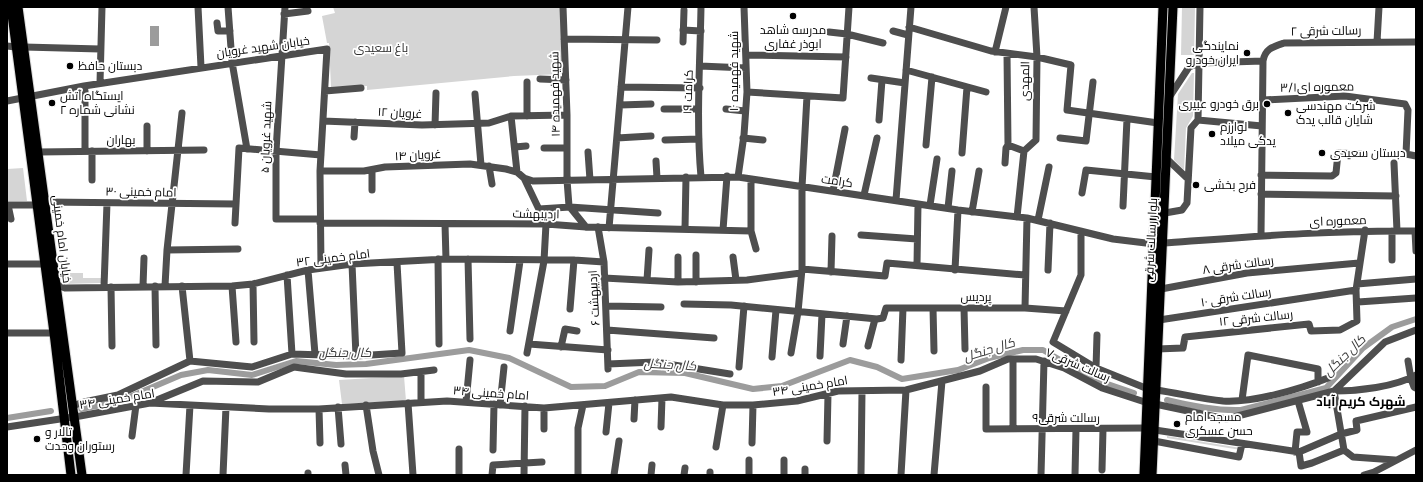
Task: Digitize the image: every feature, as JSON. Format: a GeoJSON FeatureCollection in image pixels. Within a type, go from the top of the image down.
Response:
{"type":"FeatureCollection","features":[{"type":"Feature","properties":{"kind":"main road","name":"خیابان امام خمینی"},"geometry":{"type":"LineString","coordinates":[[11,7],[16,47],[28,97],[38,152],[45,264],[54,333],[68,418],[82,475]]}},
{"type":"Feature","properties":{"kind":"main road","name":"خیابان امام خمینی"},"geometry":{"type":"LineString","coordinates":[[16,47],[18,7]]}},
{"type":"Feature","properties":{"kind":"main road","name":"بلوار رسالت شرقی"},"geometry":{"type":"LineString","coordinates":[[1154,348],[1159,320],[1161,289],[1156,177],[1163,7]]}},
{"type":"Feature","properties":{"kind":"main road","name":"بلوار رسالت شرقی"},"geometry":{"type":"LineString","coordinates":[[1144,475],[1151,429],[1158,244],[1165,213],[1174,7]]}},
{"type":"Feature","properties":{"kind":"main road"},"geometry":{"type":"LineString","coordinates":[[1161,54],[1171,54]]}},
{"type":"Feature","properties":{"kind":"main road","name":"خیابان امام خمینی"},"geometry":{"type":"LineString","coordinates":[[28,97],[41,204],[57,295],[72,406],[68,418],[71,475]]}},
{"type":"Feature","properties":{"kind":"main road","name":"بلوار رسالت شرقی"},"geometry":{"type":"LineString","coordinates":[[1151,429],[1154,441],[1152,475]]}},
{"type":"Feature","properties":{"kind":"street"},"geometry":{"type":"LineString","coordinates":[[100,83],[102,7]]}},
{"type":"Feature","properties":{"kind":"street"},"geometry":{"type":"LineString","coordinates":[[198,7],[201,67]]}},
{"type":"Feature","properties":{"kind":"street"},"geometry":{"type":"LineString","coordinates":[[228,7],[232,62],[248,149]]}},
{"type":"Feature","properties":{"kind":"street","name":"شهید فهمیده ۱۴"},"geometry":{"type":"LineString","coordinates":[[563,7],[567,115],[566,180],[570,206]]}},
{"type":"Feature","properties":{"kind":"street"},"geometry":{"type":"LineString","coordinates":[[610,228],[624,40],[628,7]]}},
{"type":"Feature","properties":{"kind":"street","name":"کرامت ۱۹"},"geometry":{"type":"LineString","coordinates":[[701,7],[700,88],[698,109],[701,177]]}},
{"type":"Feature","properties":{"kind":"street","name":"شهید فهمیده ۱۰"},"geometry":{"type":"LineString","coordinates":[[738,177],[747,92],[744,7]]}},
{"type":"Feature","properties":{"kind":"street"},"geometry":{"type":"LineString","coordinates":[[747,92],[843,98],[849,7]]}},
{"type":"Feature","properties":{"kind":"street"},"geometry":{"type":"LineString","coordinates":[[896,200],[910,7]]}},
{"type":"Feature","properties":{"kind":"street"},"geometry":{"type":"LineString","coordinates":[[995,52],[1006,7]]}},
{"type":"Feature","properties":{"kind":"street","name":"المهدی"},"geometry":{"type":"LineString","coordinates":[[1024,151],[1036,140],[1037,57],[1034,7]]}},
{"type":"Feature","properties":{"kind":"street"},"geometry":{"type":"LineString","coordinates":[[1165,213],[1180,211],[1185,208],[1191,128],[1198,120],[1200,7]]}},
{"type":"Feature","properties":{"kind":"street"},"geometry":{"type":"LineString","coordinates":[[1377,42],[1379,7]]}},
{"type":"Feature","properties":{"kind":"street"},"geometry":{"type":"LineString","coordinates":[[683,42],[684,10]]}},
{"type":"Feature","properties":{"kind":"street"},"geometry":{"type":"LineString","coordinates":[[284,11],[308,11]]}},
{"type":"Feature","properties":{"kind":"street","name":"شهید غرویان ۵"},"geometry":{"type":"LineString","coordinates":[[276,219],[276,151],[284,11]]}},
{"type":"Feature","properties":{"kind":"street"},"geometry":{"type":"LineString","coordinates":[[218,23],[218,32],[230,32]]}},
{"type":"Feature","properties":{"kind":"street"},"geometry":{"type":"LineString","coordinates":[[909,27],[995,52],[1037,57],[1071,66],[1067,110],[1158,123]]}},
{"type":"Feature","properties":{"kind":"street"},"geometry":{"type":"LineString","coordinates":[[683,30],[701,31]]}},
{"type":"Feature","properties":{"kind":"street"},"geometry":{"type":"LineString","coordinates":[[893,31],[908,35]]}},
{"type":"Feature","properties":{"kind":"street"},"geometry":{"type":"LineString","coordinates":[[829,32],[847,34],[883,43]]}},
{"type":"Feature","properties":{"kind":"street"},"geometry":{"type":"LineString","coordinates":[[564,39],[657,40]]}},
{"type":"Feature","properties":{"kind":"street","name":"رسالت شرقی ۲"},"geometry":{"type":"LineString","coordinates":[[1263,61],[1264,55],[1268,49],[1284,43],[1416,42]]}},
{"type":"Feature","properties":{"kind":"street"},"geometry":{"type":"LineString","coordinates":[[16,47],[100,49]]}},
{"type":"Feature","properties":{"kind":"street","name":"خیابان شهید غرویان"},"geometry":{"type":"LineString","coordinates":[[7,101],[100,83],[232,62],[327,49],[320,172],[321,268]]}},
{"type":"Feature","properties":{"kind":"street"},"geometry":{"type":"LineString","coordinates":[[1005,163],[1006,148],[1008,145],[1007,54]]}},
{"type":"Feature","properties":{"kind":"street"},"geometry":{"type":"LineString","coordinates":[[746,55],[846,57]]}},
{"type":"Feature","properties":{"kind":"street"},"geometry":{"type":"LineString","coordinates":[[1170,96],[1189,67],[1199,63],[1263,61],[1261,235]]}},
{"type":"Feature","properties":{"kind":"street"},"geometry":{"type":"LineString","coordinates":[[700,66],[746,68]]}},
{"type":"Feature","properties":{"kind":"street"},"geometry":{"type":"LineString","coordinates":[[906,70],[986,92]]}},
{"type":"Feature","properties":{"kind":"street"},"geometry":{"type":"LineString","coordinates":[[926,145],[932,77]]}},
{"type":"Feature","properties":{"kind":"street"},"geometry":{"type":"LineString","coordinates":[[871,78],[905,83]]}},
{"type":"Feature","properties":{"kind":"street"},"geometry":{"type":"LineString","coordinates":[[540,79],[566,80]]}},
{"type":"Feature","properties":{"kind":"street"},"geometry":{"type":"LineString","coordinates":[[879,120],[882,80]]}},
{"type":"Feature","properties":{"kind":"street"},"geometry":{"type":"LineString","coordinates":[[526,82],[527,116]]}},
{"type":"Feature","properties":{"kind":"street"},"geometry":{"type":"LineString","coordinates":[[1060,138],[1086,141],[1093,82]]}},
{"type":"Feature","properties":{"kind":"street"},"geometry":{"type":"LineString","coordinates":[[621,86],[700,88]]}},
{"type":"Feature","properties":{"kind":"street"},"geometry":{"type":"LineString","coordinates":[[962,153],[967,87]]}},
{"type":"Feature","properties":{"kind":"street"},"geometry":{"type":"LineString","coordinates":[[325,91],[362,88]]}},
{"type":"Feature","properties":{"kind":"street"},"geometry":{"type":"LineString","coordinates":[[85,91],[85,123],[92,180]]}},
{"type":"Feature","properties":{"kind":"street"},"geometry":{"type":"LineString","coordinates":[[435,125],[436,93]]}},
{"type":"Feature","properties":{"kind":"street"},"geometry":{"type":"LineString","coordinates":[[475,94],[476,123],[481,165]]}},
{"type":"Feature","properties":{"kind":"street"},"geometry":{"type":"LineString","coordinates":[[791,353],[798,312],[801,271],[802,187],[807,96]]}},
{"type":"Feature","properties":{"kind":"street","name":"معموره ای۳/۱"},"geometry":{"type":"LineString","coordinates":[[1263,100],[1344,96],[1405,104],[1408,110],[1406,154],[1416,156]]}},
{"type":"Feature","properties":{"kind":"street"},"geometry":{"type":"LineString","coordinates":[[620,105],[651,104]]}},
{"type":"Feature","properties":{"kind":"street"},"geometry":{"type":"LineString","coordinates":[[664,109],[698,109]]}},
{"type":"Feature","properties":{"kind":"street"},"geometry":{"type":"LineString","coordinates":[[726,109],[745,110]]}},
{"type":"Feature","properties":{"kind":"street"},"geometry":{"type":"LineString","coordinates":[[165,286],[167,250],[182,113]]}},
{"type":"Feature","properties":{"kind":"street","name":"غرویان ۱۲"},"geometry":{"type":"LineString","coordinates":[[323,121],[435,125],[489,123],[511,116],[567,115]]}},
{"type":"Feature","properties":{"kind":"street"},"geometry":{"type":"LineString","coordinates":[[511,116],[517,172],[524,178],[546,224],[544,261],[527,353]]}},
{"type":"Feature","properties":{"kind":"street"},"geometry":{"type":"LineString","coordinates":[[1123,206],[1127,118]]}},
{"type":"Feature","properties":{"kind":"street"},"geometry":{"type":"LineString","coordinates":[[1198,120],[1262,126]]}},
{"type":"Feature","properties":{"kind":"street"},"geometry":{"type":"LineString","coordinates":[[354,138],[355,122]]}},
{"type":"Feature","properties":{"kind":"street"},"geometry":{"type":"LineString","coordinates":[[147,126],[147,151]]}},
{"type":"Feature","properties":{"kind":"street"},"geometry":{"type":"LineString","coordinates":[[833,191],[845,129]]}},
{"type":"Feature","properties":{"kind":"street"},"geometry":{"type":"LineString","coordinates":[[617,138],[651,136]]}},
{"type":"Feature","properties":{"kind":"street"},"geometry":{"type":"LineString","coordinates":[[743,136],[763,140]]}},
{"type":"Feature","properties":{"kind":"street"},"geometry":{"type":"LineString","coordinates":[[864,195],[877,138]]}},
{"type":"Feature","properties":{"kind":"street"},"geometry":{"type":"LineString","coordinates":[[665,140],[699,139]]}},
{"type":"Feature","properties":{"kind":"street"},"geometry":{"type":"LineString","coordinates":[[1008,145],[1024,151],[1017,217]]}},
{"type":"Feature","properties":{"kind":"street"},"geometry":{"type":"LineString","coordinates":[[515,147],[526,146]]}},
{"type":"Feature","properties":{"kind":"street"},"geometry":{"type":"LineString","coordinates":[[235,223],[239,148],[321,154]]}},
{"type":"Feature","properties":{"kind":"street"},"geometry":{"type":"LineString","coordinates":[[544,148],[567,148]]}},
{"type":"Feature","properties":{"kind":"street","name":"بهاران"},"geometry":{"type":"LineString","coordinates":[[38,152],[204,150]]}},
{"type":"Feature","properties":{"kind":"street"},"geometry":{"type":"LineString","coordinates":[[588,152],[590,180]]}},
{"type":"Feature","properties":{"kind":"street"},"geometry":{"type":"LineString","coordinates":[[1262,175],[1332,176],[1336,174],[1338,153],[1361,154]]}},
{"type":"Feature","properties":{"kind":"street"},"geometry":{"type":"LineString","coordinates":[[930,205],[937,159]]}},
{"type":"Feature","properties":{"kind":"street"},"geometry":{"type":"LineString","coordinates":[[1167,159],[1188,179]]}},
{"type":"Feature","properties":{"kind":"street"},"geometry":{"type":"LineString","coordinates":[[656,161],[657,178]]}},
{"type":"Feature","properties":{"kind":"street"},"geometry":{"type":"LineString","coordinates":[[1392,260],[1396,196],[1394,163]]}},
{"type":"Feature","properties":{"kind":"street","name":"غرویان ۱۴"},"geometry":{"type":"LineString","coordinates":[[320,172],[372,170],[385,167],[481,165],[517,172]]}},
{"type":"Feature","properties":{"kind":"street"},"geometry":{"type":"LineString","coordinates":[[489,166],[492,184]]}},
{"type":"Feature","properties":{"kind":"street"},"geometry":{"type":"LineString","coordinates":[[1038,220],[1049,167]]}},
{"type":"Feature","properties":{"kind":"street"},"geometry":{"type":"LineString","coordinates":[[372,170],[372,190]]}},
{"type":"Feature","properties":{"kind":"street"},"geometry":{"type":"LineString","coordinates":[[972,212],[979,170]]}},
{"type":"Feature","properties":{"kind":"street"},"geometry":{"type":"LineString","coordinates":[[1082,193],[1086,170],[1156,177]]}},
{"type":"Feature","properties":{"kind":"street"},"geometry":{"type":"LineString","coordinates":[[948,208],[952,171]]}},
{"type":"Feature","properties":{"kind":"street"},"geometry":{"type":"LineString","coordinates":[[723,230],[727,176]]}},
{"type":"Feature","properties":{"kind":"street","name":"کرامت"},"geometry":{"type":"LineString","coordinates":[[524,178],[533,181],[727,176],[738,177],[972,212],[1027,218],[1113,239],[1158,244]]}},
{"type":"Feature","properties":{"kind":"street"},"geometry":{"type":"LineString","coordinates":[[685,229],[686,177]]}},
{"type":"Feature","properties":{"kind":"street"},"geometry":{"type":"LineString","coordinates":[[751,179],[751,230],[756,249]]}},
{"type":"Feature","properties":{"kind":"street"},"geometry":{"type":"LineString","coordinates":[[1261,194],[1396,196]]}},
{"type":"Feature","properties":{"kind":"street"},"geometry":{"type":"LineString","coordinates":[[107,203],[106,244],[112,346]]}},
{"type":"Feature","properties":{"kind":"street","name":"امام خمینی ۳۰"},"geometry":{"type":"LineString","coordinates":[[8,205],[107,203],[236,204]]}},
{"type":"Feature","properties":{"kind":"street"},"geometry":{"type":"LineString","coordinates":[[917,265],[918,204]]}},
{"type":"Feature","properties":{"kind":"street"},"geometry":{"type":"LineString","coordinates":[[8,205],[11,219]]}},
{"type":"Feature","properties":{"kind":"street"},"geometry":{"type":"LineString","coordinates":[[538,209],[570,206],[658,213]]}},
{"type":"Feature","properties":{"kind":"street"},"geometry":{"type":"LineString","coordinates":[[570,206],[586,227]]}},
{"type":"Feature","properties":{"kind":"street"},"geometry":{"type":"LineString","coordinates":[[955,270],[958,210]]}},
{"type":"Feature","properties":{"kind":"street"},"geometry":{"type":"LineString","coordinates":[[1025,308],[1027,218]]}},
{"type":"Feature","properties":{"kind":"street","name":"اردیبهشت"},"geometry":{"type":"LineString","coordinates":[[276,219],[445,224],[546,224],[610,228],[751,230]]}},
{"type":"Feature","properties":{"kind":"street"},"geometry":{"type":"LineString","coordinates":[[1048,270],[1050,223]]}},
{"type":"Feature","properties":{"kind":"street"},"geometry":{"type":"LineString","coordinates":[[445,224],[446,259]]}},
{"type":"Feature","properties":{"kind":"street","name":"اردیبهشت ۶"},"geometry":{"type":"LineString","coordinates":[[598,227],[604,262],[608,367],[655,362],[730,374]]}},
{"type":"Feature","properties":{"kind":"street"},"geometry":{"type":"LineString","coordinates":[[1364,230],[1356,287],[1358,302],[1416,298]]}},
{"type":"Feature","properties":{"kind":"street","name":"معموره ای"},"geometry":{"type":"LineString","coordinates":[[1158,244],[1261,235],[1364,230],[1416,231]]}},
{"type":"Feature","properties":{"kind":"street"},"geometry":{"type":"LineString","coordinates":[[1081,231],[1081,275],[1053,342],[1096,368],[1152,389],[1224,401],[1242,400],[1305,387],[1328,378]]}},
{"type":"Feature","properties":{"kind":"street"},"geometry":{"type":"LineString","coordinates":[[1416,231],[1416,251]]}},
{"type":"Feature","properties":{"kind":"street"},"geometry":{"type":"LineString","coordinates":[[861,235],[917,239]]}},
{"type":"Feature","properties":{"kind":"street"},"geometry":{"type":"LineString","coordinates":[[831,272],[832,236]]}},
{"type":"Feature","properties":{"kind":"street"},"geometry":{"type":"LineString","coordinates":[[167,250],[238,249]]}},
{"type":"Feature","properties":{"kind":"street"},"geometry":{"type":"LineString","coordinates":[[647,280],[649,250]]}},
{"type":"Feature","properties":{"kind":"street"},"geometry":{"type":"LineString","coordinates":[[696,255],[696,282]]}},
{"type":"Feature","properties":{"kind":"street"},"geometry":{"type":"LineString","coordinates":[[678,257],[678,282]]}},
{"type":"Feature","properties":{"kind":"street"},"geometry":{"type":"LineString","coordinates":[[733,257],[736,280]]}},
{"type":"Feature","properties":{"kind":"street"},"geometry":{"type":"LineString","coordinates":[[143,286],[144,258]]}},
{"type":"Feature","properties":{"kind":"street"},"geometry":{"type":"LineString","coordinates":[[438,259],[439,344]]}},
{"type":"Feature","properties":{"kind":"street","name":"امام خمینی ۳۲"},"geometry":{"type":"LineString","coordinates":[[65,288],[232,286],[253,284],[321,268],[352,264],[397,263],[438,259],[520,261],[574,260],[604,262]]}},
{"type":"Feature","properties":{"kind":"street"},"geometry":{"type":"LineString","coordinates":[[468,259],[470,339]]}},
{"type":"Feature","properties":{"kind":"street"},"geometry":{"type":"LineString","coordinates":[[570,309],[574,260]]}},
{"type":"Feature","properties":{"kind":"street"},"geometry":{"type":"LineString","coordinates":[[510,330],[520,261]]}},
{"type":"Feature","properties":{"kind":"street"},"geometry":{"type":"LineString","coordinates":[[72,406],[82,402],[118,395],[190,361],[252,367],[292,354],[356,356],[402,353],[397,263]]}},
{"type":"Feature","properties":{"kind":"street"},"geometry":{"type":"LineString","coordinates":[[604,278],[696,282],[736,280],[801,271],[885,276],[887,263],[1025,275]]}},
{"type":"Feature","properties":{"kind":"street","name":"رسالت شرقی ۸"},"geometry":{"type":"LineString","coordinates":[[1161,289],[1247,273],[1359,263]]}},
{"type":"Feature","properties":{"kind":"street"},"geometry":{"type":"LineString","coordinates":[[7,264],[45,264]]}},
{"type":"Feature","properties":{"kind":"street"},"geometry":{"type":"LineString","coordinates":[[352,264],[356,356]]}},
{"type":"Feature","properties":{"kind":"street"},"geometry":{"type":"LineString","coordinates":[[308,270],[315,354]]}},
{"type":"Feature","properties":{"kind":"street"},"geometry":{"type":"LineString","coordinates":[[287,275],[292,354]]}},
{"type":"Feature","properties":{"kind":"street","name":"رسالت شرقی ۱۰"},"geometry":{"type":"LineString","coordinates":[[1159,320],[1316,296],[1356,287],[1416,279]]}},
{"type":"Feature","properties":{"kind":"street"},"geometry":{"type":"LineString","coordinates":[[55,284],[65,288],[57,295]]}},
{"type":"Feature","properties":{"kind":"street"},"geometry":{"type":"LineString","coordinates":[[253,284],[254,342]]}},
{"type":"Feature","properties":{"kind":"street"},"geometry":{"type":"LineString","coordinates":[[155,286],[156,345]]}},
{"type":"Feature","properties":{"kind":"street"},"geometry":{"type":"LineString","coordinates":[[182,286],[190,361]]}},
{"type":"Feature","properties":{"kind":"street"},"geometry":{"type":"LineString","coordinates":[[232,286],[236,342]]}},
{"type":"Feature","properties":{"kind":"street","name":"رسالت شرقی ۱۲"},"geometry":{"type":"LineString","coordinates":[[1154,348],[1183,348],[1185,337],[1309,324],[1310,331],[1340,330],[1358,320],[1358,302]]}},
{"type":"Feature","properties":{"kind":"street"},"geometry":{"type":"LineString","coordinates":[[684,304],[744,306],[875,319],[868,346]]}},
{"type":"Feature","properties":{"kind":"street"},"geometry":{"type":"LineString","coordinates":[[606,306],[661,307]]}},
{"type":"Feature","properties":{"kind":"street"},"geometry":{"type":"LineString","coordinates":[[739,366],[744,306]]}},
{"type":"Feature","properties":{"kind":"street","name":"پردیس"},"geometry":{"type":"LineString","coordinates":[[875,319],[883,318],[886,308],[1025,308],[1066,311]]}},
{"type":"Feature","properties":{"kind":"street"},"geometry":{"type":"LineString","coordinates":[[901,360],[903,308]]}},
{"type":"Feature","properties":{"kind":"street"},"geometry":{"type":"LineString","coordinates":[[933,308],[934,351]]}},
{"type":"Feature","properties":{"kind":"street"},"geometry":{"type":"LineString","coordinates":[[964,308],[964,349]]}},
{"type":"Feature","properties":{"kind":"street"},"geometry":{"type":"LineString","coordinates":[[772,357],[776,310]]}},
{"type":"Feature","properties":{"kind":"street"},"geometry":{"type":"LineString","coordinates":[[820,356],[822,314]]}},
{"type":"Feature","properties":{"kind":"street"},"geometry":{"type":"LineString","coordinates":[[843,344],[847,316]]}},
{"type":"Feature","properties":{"kind":"street"},"geometry":{"type":"LineString","coordinates":[[561,347],[565,329],[577,330]]}},
{"type":"Feature","properties":{"kind":"street"},"geometry":{"type":"LineString","coordinates":[[607,330],[714,338]]}},
{"type":"Feature","properties":{"kind":"street"},"geometry":{"type":"LineString","coordinates":[[1396,460],[1353,458],[1344,450],[1334,392],[1385,342],[1416,330]]}},
{"type":"Feature","properties":{"kind":"street"},"geometry":{"type":"LineString","coordinates":[[7,333],[54,333]]}},
{"type":"Feature","properties":{"kind":"street"},"geometry":{"type":"LineString","coordinates":[[1096,368],[1097,335]]}},
{"type":"Feature","properties":{"kind":"street"},"geometry":{"type":"LineString","coordinates":[[529,344],[608,350]]}},
{"type":"Feature","properties":{"kind":"street"},"geometry":{"type":"LineString","coordinates":[[1242,400],[1248,355],[1318,369],[1318,382]]}},
{"type":"Feature","properties":{"kind":"street","name":"رسالت شرقی۷"},"geometry":{"type":"LineString","coordinates":[[906,390],[980,371],[1008,359],[1036,359],[1064,368],[1102,388],[1152,403],[1226,419],[1334,392],[1352,391],[1413,377]]}},
{"type":"Feature","properties":{"kind":"street"},"geometry":{"type":"LineString","coordinates":[[1013,359],[1013,429]]}},
{"type":"Feature","properties":{"kind":"street"},"geometry":{"type":"LineString","coordinates":[[466,402],[470,360]]}},
{"type":"Feature","properties":{"kind":"street"},"geometry":{"type":"LineString","coordinates":[[1041,475],[1044,361]]}},
{"type":"Feature","properties":{"kind":"street"},"geometry":{"type":"LineString","coordinates":[[1408,361],[1413,377],[1414,387],[1416,388]]}},
{"type":"Feature","properties":{"kind":"street"},"geometry":{"type":"LineString","coordinates":[[150,403],[203,381],[258,382],[294,367],[346,374],[401,374],[434,370]]}},
{"type":"Feature","properties":{"kind":"street"},"geometry":{"type":"LineString","coordinates":[[493,450],[497,404],[504,367]]}},
{"type":"Feature","properties":{"kind":"street"},"geometry":{"type":"LineString","coordinates":[[421,372],[421,402]]}},
{"type":"Feature","properties":{"kind":"street"},"geometry":{"type":"LineString","coordinates":[[934,475],[942,381]]}},
{"type":"Feature","properties":{"kind":"street","name":"رسالت شرقی۹"},"geometry":{"type":"LineString","coordinates":[[986,387],[986,429],[1151,429],[1297,452]]}},
{"type":"Feature","properties":{"kind":"street"},"geometry":{"type":"LineString","coordinates":[[901,475],[906,390]]}},
{"type":"Feature","properties":{"kind":"street","name":"امام خمینی ۳۴"},"geometry":{"type":"LineString","coordinates":[[7,427],[68,418],[150,403],[319,408],[421,402],[466,402],[544,408],[671,397],[723,405],[754,406],[797,401],[838,391],[906,390]]}},
{"type":"Feature","properties":{"kind":"street"},"geometry":{"type":"LineString","coordinates":[[861,475],[862,391]]}},
{"type":"Feature","properties":{"kind":"street"},"geometry":{"type":"LineString","coordinates":[[827,441],[828,394]]}},
{"type":"Feature","properties":{"kind":"street"},"geometry":{"type":"LineString","coordinates":[[661,427],[662,398]]}},
{"type":"Feature","properties":{"kind":"street"},"geometry":{"type":"LineString","coordinates":[[634,419],[635,400]]}},
{"type":"Feature","properties":{"kind":"street"},"geometry":{"type":"LineString","coordinates":[[1298,401],[1307,432],[1297,432],[1297,452],[1301,466],[1344,450]]}},
{"type":"Feature","properties":{"kind":"street"},"geometry":{"type":"LineString","coordinates":[[408,403],[414,475]]}},
{"type":"Feature","properties":{"kind":"street"},"geometry":{"type":"LineString","coordinates":[[606,432],[610,403]]}},
{"type":"Feature","properties":{"kind":"street"},"geometry":{"type":"LineString","coordinates":[[132,436],[136,405]]}},
{"type":"Feature","properties":{"kind":"street"},"geometry":{"type":"LineString","coordinates":[[186,475],[190,405]]}},
{"type":"Feature","properties":{"kind":"street"},"geometry":{"type":"LineString","coordinates":[[366,405],[373,451],[379,475]]}},
{"type":"Feature","properties":{"kind":"street"},"geometry":{"type":"LineString","coordinates":[[578,475],[578,428],[583,405]]}},
{"type":"Feature","properties":{"kind":"street"},"geometry":{"type":"LineString","coordinates":[[716,447],[723,405]]}},
{"type":"Feature","properties":{"kind":"street"},"geometry":{"type":"LineString","coordinates":[[222,475],[226,406]]}},
{"type":"Feature","properties":{"kind":"street"},"geometry":{"type":"LineString","coordinates":[[524,475],[525,406]]}},
{"type":"Feature","properties":{"kind":"street"},"geometry":{"type":"LineString","coordinates":[[752,443],[754,406]]}},
{"type":"Feature","properties":{"kind":"street"},"geometry":{"type":"LineString","coordinates":[[338,407],[341,444]]}},
{"type":"Feature","properties":{"kind":"street"},"geometry":{"type":"LineString","coordinates":[[1297,452],[1341,434],[1357,430],[1356,421],[1416,407]]}},
{"type":"Feature","properties":{"kind":"street"},"geometry":{"type":"LineString","coordinates":[[319,408],[320,443]]}},
{"type":"Feature","properties":{"kind":"street"},"geometry":{"type":"LineString","coordinates":[[544,408],[544,429]]}},
{"type":"Feature","properties":{"kind":"street"},"geometry":{"type":"LineString","coordinates":[[1075,475],[1076,429]]}},
{"type":"Feature","properties":{"kind":"street"},"geometry":{"type":"LineString","coordinates":[[1102,470],[1103,429]]}},
{"type":"Feature","properties":{"kind":"street"},"geometry":{"type":"LineString","coordinates":[[614,475],[619,441]]}},
{"type":"Feature","properties":{"kind":"street"},"geometry":{"type":"LineString","coordinates":[[1154,441],[1239,457],[1242,444]]}},
{"type":"Feature","properties":{"kind":"street"},"geometry":{"type":"LineString","coordinates":[[459,449],[459,475]]}},
{"type":"Feature","properties":{"kind":"street"},"geometry":{"type":"LineString","coordinates":[[1364,475],[1374,472],[1416,450]]}},
{"type":"Feature","properties":{"kind":"street"},"geometry":{"type":"LineString","coordinates":[[749,460],[749,475]]}},
{"type":"Feature","properties":{"kind":"street"},"geometry":{"type":"LineString","coordinates":[[784,460],[784,475]]}},
{"type":"Feature","properties":{"kind":"street"},"geometry":{"type":"LineString","coordinates":[[492,475],[493,465],[542,462]]}},
{"type":"Feature","properties":{"kind":"street"},"geometry":{"type":"LineString","coordinates":[[345,465],[346,475]]}},
{"type":"Feature","properties":{"kind":"street"},"geometry":{"type":"LineString","coordinates":[[651,475],[652,465]]}},
{"type":"Feature","properties":{"kind":"green space","name":"باغ سعیدی"},"geometry":{"type":"Polygon","coordinates":[[[333,7],[560,7],[563,74],[514,76],[367,90],[367,86],[331,87],[329,43],[327,43],[322,16],[335,13],[333,7]]]}},
{"type":"Feature","properties":{"kind":"green space"},"geometry":{"type":"Polygon","coordinates":[[[1182,7],[1195,7],[1194,55],[1181,55],[1182,7]]]}},
{"type":"Feature","properties":{"kind":"green space"},"geometry":{"type":"Polygon","coordinates":[[[1192,73],[1194,73],[1193,116],[1186,128],[1184,170],[1174,160],[1178,94],[1192,73]]]}},
{"type":"Feature","properties":{"kind":"green space"},"geometry":{"type":"Polygon","coordinates":[[[23,168],[27,201],[7,201],[7,169],[23,168]]]}},
{"type":"Feature","properties":{"kind":"green space"},"geometry":{"type":"Polygon","coordinates":[[[62,273],[83,273],[83,278],[101,278],[101,283],[63,284],[62,273]]]}},
{"type":"Feature","properties":{"kind":"green space"},"geometry":{"type":"Polygon","coordinates":[[[404,376],[406,401],[342,404],[339,380],[404,376]]]}},
{"type":"Feature","properties":{"kind":"green space"},"geometry":{"type":"Polygon","coordinates":[[[1167,436],[1241,448],[1241,450],[1167,438],[1167,436]]]}},
{"type":"Feature","properties":{"kind":"shaded area"},"geometry":{"type":"Polygon","coordinates":[[[150,26],[159,26],[159,46],[150,46],[150,26]]]}},
{"type":"Feature","properties":{"kind":"waterway","name":"کال جنگل"},"geometry":{"type":"LineString","coordinates":[[1167,400],[1204,408],[1241,410],[1326,388],[1363,348],[1392,327],[1416,319]]}},
{"type":"Feature","properties":{"kind":"waterway","name":"کال جنگل"},"geometry":{"type":"LineString","coordinates":[[81,409],[120,401],[181,375],[208,370],[252,375],[296,361],[336,365],[366,364],[469,350],[509,358],[571,387],[605,386],[639,372],[685,373],[753,389],[782,386],[850,360],[877,367],[902,379],[958,370],[989,358],[1023,350],[1043,350],[1093,379],[1134,393]]}},
{"type":"Feature","properties":{"kind":"waterway","name":"کال جنگل"},"geometry":{"type":"LineString","coordinates":[[7,418],[51,411]]}},
{"type":"Feature","properties":{"kind":"place","name":"مدرسه شاهد ابوذر غفاری"},"geometry":{"type":"Point","coordinates":[793,16]}},
{"type":"Feature","properties":{"kind":"place","name":"نمایندگی ایران خودرو"},"geometry":{"type":"Point","coordinates":[1247,53]}},
{"type":"Feature","properties":{"kind":"place","name":"دبستان حافظ"},"geometry":{"type":"Point","coordinates":[70,66]}},
{"type":"Feature","properties":{"kind":"place","name":"ایستگاه آتش نشانی شماره ۲"},"geometry":{"type":"Point","coordinates":[52,103]}},
{"type":"Feature","properties":{"kind":"place","name":"برق خودرو عبیری"},"geometry":{"type":"Point","coordinates":[1267,104]}},
{"type":"Feature","properties":{"kind":"place","name":"شرکت مهندسی شایان قالب یدک"},"geometry":{"type":"Point","coordinates":[1288,113]}},
{"type":"Feature","properties":{"kind":"place","name":"لوارزم یدکی میلاد"},"geometry":{"type":"Point","coordinates":[1212,134]}},
{"type":"Feature","properties":{"kind":"place","name":"دبستان سعیدی"},"geometry":{"type":"Point","coordinates":[1322,153]}},
{"type":"Feature","properties":{"kind":"place","name":"فرح بخشی"},"geometry":{"type":"Point","coordinates":[1196,185]}},
{"type":"Feature","properties":{"kind":"place","name":"مسجد امام حسن عسکری"},"geometry":{"type":"Point","coordinates":[1177,424]}},
{"type":"Feature","properties":{"kind":"place","name":"تالار و رستوران وحدت"},"geometry":{"type":"Point","coordinates":[37,439]}},
{"type":"Feature","properties":{"kind":"district","name":"شهرک کریم آباد"},"geometry":{"type":"Point","coordinates":[1361,401]}}]}
